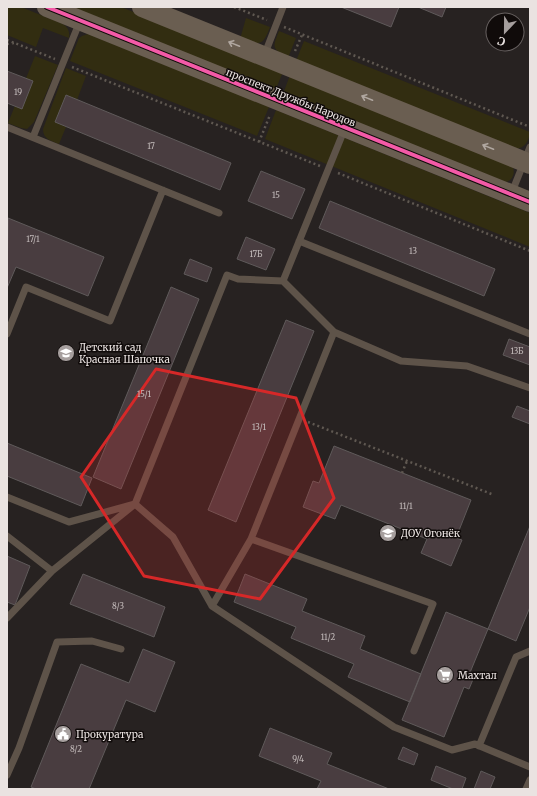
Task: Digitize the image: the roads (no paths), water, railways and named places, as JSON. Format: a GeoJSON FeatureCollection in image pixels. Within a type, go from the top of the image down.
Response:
{"type":"FeatureCollection","features":[{"type":"Feature","properties":{"kind":"street","name":"проспект Дружбы Народов"},"geometry":{"type":"LineString","coordinates":[[47,7],[530,202]]}},
{"type":"Feature","properties":{"kind":"street"},"geometry":{"type":"LineString","coordinates":[[142,7],[264,56],[528,157]]}},
{"type":"Feature","properties":{"kind":"lane"},"geometry":{"type":"LineString","coordinates":[[264,56],[283,7]]}},
{"type":"Feature","properties":{"kind":"lane"},"geometry":{"type":"LineString","coordinates":[[33,137],[80,20]]}},
{"type":"Feature","properties":{"kind":"lane"},"geometry":{"type":"LineString","coordinates":[[7,127],[219,213]]}},
{"type":"Feature","properties":{"kind":"lane"},"geometry":{"type":"LineString","coordinates":[[283,281],[345,127]]}},
{"type":"Feature","properties":{"kind":"lane"},"geometry":{"type":"LineString","coordinates":[[511,194],[528,157]]}},
{"type":"Feature","properties":{"kind":"lane"},"geometry":{"type":"LineString","coordinates":[[7,334],[26,287],[110,321],[163,190]]}},
{"type":"Feature","properties":{"kind":"lane"},"geometry":{"type":"LineString","coordinates":[[299,241],[530,334]]}},
{"type":"Feature","properties":{"kind":"lane"},"geometry":{"type":"LineString","coordinates":[[7,618],[52,571],[135,504],[228,275],[238,279],[283,281],[334,332],[401,361],[468,366],[530,388]]}},
{"type":"Feature","properties":{"kind":"lane"},"geometry":{"type":"LineString","coordinates":[[212,606],[251,539],[334,332]]}},
{"type":"Feature","properties":{"kind":"lane"},"geometry":{"type":"LineString","coordinates":[[7,497],[68,522],[135,504]]}},
{"type":"Feature","properties":{"kind":"lane"},"geometry":{"type":"LineString","coordinates":[[135,504],[173,537],[212,606],[394,727],[452,750],[475,744],[530,767]]}},
{"type":"Feature","properties":{"kind":"lane"},"geometry":{"type":"LineString","coordinates":[[7,536],[52,571]]}},
{"type":"Feature","properties":{"kind":"lane"},"geometry":{"type":"LineString","coordinates":[[251,539],[433,604],[414,651]]}},
{"type":"Feature","properties":{"kind":"lane"},"geometry":{"type":"LineString","coordinates":[[7,775],[57,642],[92,641],[121,649]]}},
{"type":"Feature","properties":{"kind":"lane"},"geometry":{"type":"LineString","coordinates":[[479,746],[516,657],[530,651]]}},
{"type":"Feature","properties":{"kind":"lane"},"geometry":{"type":"LineString","coordinates":[[526,789],[530,780]]}},
{"type":"Feature","properties":{"kind":"place","name":"Детский сад Красная Шапочка"},"geometry":{"type":"Point","coordinates":[66,353]}},
{"type":"Feature","properties":{"kind":"place","name":"ДОУ Огонёк"},"geometry":{"type":"Point","coordinates":[388,533]}},
{"type":"Feature","properties":{"kind":"place","name":"Махтал"},"geometry":{"type":"Point","coordinates":[445,675]}},
{"type":"Feature","properties":{"kind":"place","name":"Прокуратура"},"geometry":{"type":"Point","coordinates":[63,734]}}]}
